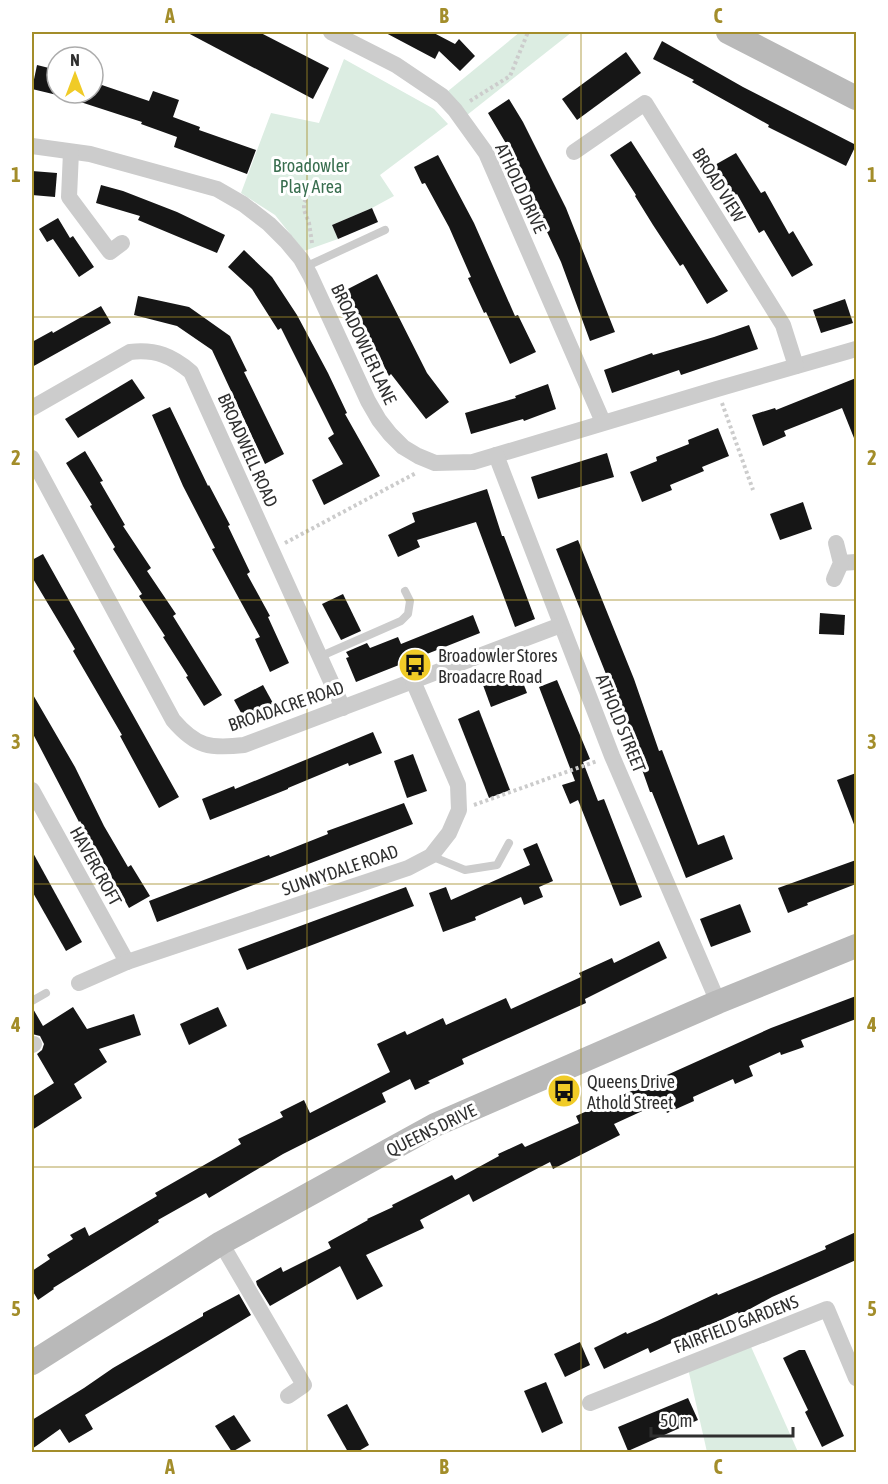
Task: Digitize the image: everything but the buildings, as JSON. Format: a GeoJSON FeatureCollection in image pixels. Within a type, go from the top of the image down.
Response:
{"type":"FeatureCollection","features":[{"type":"Feature","properties":{"kind":"street","name":"ATHOLD DRIVE"},"geometry":{"type":"LineString","coordinates":[[331,32],[396,65],[442,96],[486,153],[603,422]]}},
{"type":"Feature","properties":{"kind":"street"},"geometry":{"type":"LineString","coordinates":[[728,32],[856,98]]}},
{"type":"Feature","properties":{"kind":"street","name":"BROAD VIEW"},"geometry":{"type":"LineString","coordinates":[[574,152],[645,103],[783,325],[796,366]]}},
{"type":"Feature","properties":{"kind":"street","name":"BROADOWLER LANE"},"geometry":{"type":"LineString","coordinates":[[32,146],[90,154],[217,189],[243,204],[269,224],[311,264],[379,420],[403,447],[435,463],[473,462],[717,388],[856,349]]}},
{"type":"Feature","properties":{"kind":"street"},"geometry":{"type":"LineString","coordinates":[[71,152],[69,198],[110,252],[122,243]]}},
{"type":"Feature","properties":{"kind":"street","name":"BROADWELL ROAD"},"geometry":{"type":"LineString","coordinates":[[32,408],[130,352],[146,350],[162,353],[177,360],[191,372],[343,708]]}},
{"type":"Feature","properties":{"kind":"street","name":"ATHOLD STREET"},"geometry":{"type":"LineString","coordinates":[[496,455],[612,756],[718,1002]]}},
{"type":"Feature","properties":{"kind":"street","name":"BROADACRE ROAD"},"geometry":{"type":"LineString","coordinates":[[32,458],[38,485],[173,720],[186,735],[202,744],[221,748],[244,745],[561,626]]}},
{"type":"Feature","properties":{"kind":"street"},"geometry":{"type":"LineString","coordinates":[[836,543],[844,568]]}},
{"type":"Feature","properties":{"kind":"street"},"geometry":{"type":"LineString","coordinates":[[413,681],[458,785],[459,810]]}},
{"type":"Feature","properties":{"kind":"street","name":"HAVERCROFT"},"geometry":{"type":"LineString","coordinates":[[32,790],[127,962]]}},
{"type":"Feature","properties":{"kind":"street","name":"SUNNYDALE ROAD"},"geometry":{"type":"LineString","coordinates":[[79,983],[127,962],[408,868],[431,856],[449,833],[459,810]]}},
{"type":"Feature","properties":{"kind":"street","name":"QUEENS DRIVE"},"geometry":{"type":"LineString","coordinates":[[32,1363],[221,1243],[435,1125],[718,1002],[856,946]]}},
{"type":"Feature","properties":{"kind":"street"},"geometry":{"type":"LineString","coordinates":[[221,1243],[304,1385],[288,1396]]}},
{"type":"Feature","properties":{"kind":"street","name":"FAIRFIELD GARDENS"},"geometry":{"type":"LineString","coordinates":[[590,1403],[827,1309],[856,1378]]}},
{"type":"Feature","properties":{"kind":"lane"},"geometry":{"type":"LineString","coordinates":[[311,264],[385,230]]}},
{"type":"Feature","properties":{"kind":"lane"},"geometry":{"type":"LineString","coordinates":[[319,657],[401,621],[408,614],[410,601],[405,591]]}},
{"type":"Feature","properties":{"kind":"lane"},"geometry":{"type":"LineString","coordinates":[[431,856],[465,870],[497,865],[509,843]]}},
{"type":"Feature","properties":{"kind":"lane"},"geometry":{"type":"LineString","coordinates":[[32,1001],[46,993]]}},
{"type":"Feature","properties":{"kind":"path"},"geometry":{"type":"LineString","coordinates":[[455,110],[510,76],[528,32]]}},
{"type":"Feature","properties":{"kind":"path"},"geometry":{"type":"LineString","coordinates":[[311,264],[309,224],[303,210],[313,185]]}},
{"type":"Feature","properties":{"kind":"path"},"geometry":{"type":"LineString","coordinates":[[717,388],[753,490]]}},
{"type":"Feature","properties":{"kind":"path"},"geometry":{"type":"LineString","coordinates":[[272,551],[435,463]]}},
{"type":"Feature","properties":{"kind":"path"},"geometry":{"type":"LineString","coordinates":[[459,810],[612,756]]}},
{"type":"Feature","properties":{"kind":"green space"},"geometry":{"type":"Polygon","coordinates":[[[520,32],[572,32],[462,119],[442,96],[520,32]]]}},
{"type":"Feature","properties":{"kind":"green space","name":"Broadowler Play Area"},"geometry":{"type":"Polygon","coordinates":[[[344,59],[434,109],[448,124],[380,175],[394,196],[332,225],[338,239],[304,251],[275,215],[241,193],[271,113],[319,123],[344,59]]]}},
{"type":"Feature","properties":{"kind":"green space"},"geometry":{"type":"Polygon","coordinates":[[[748,1340],[798,1452],[707,1452],[687,1364],[748,1340]]]}},
{"type":"Feature","properties":{"kind":"place","name":"Broadowler Stores Broadacre Road"},"geometry":{"type":"Point","coordinates":[415,665]}},
{"type":"Feature","properties":{"kind":"place","name":"Queens Drive Athold Street"},"geometry":{"type":"Point","coordinates":[564,1091]}}]}
